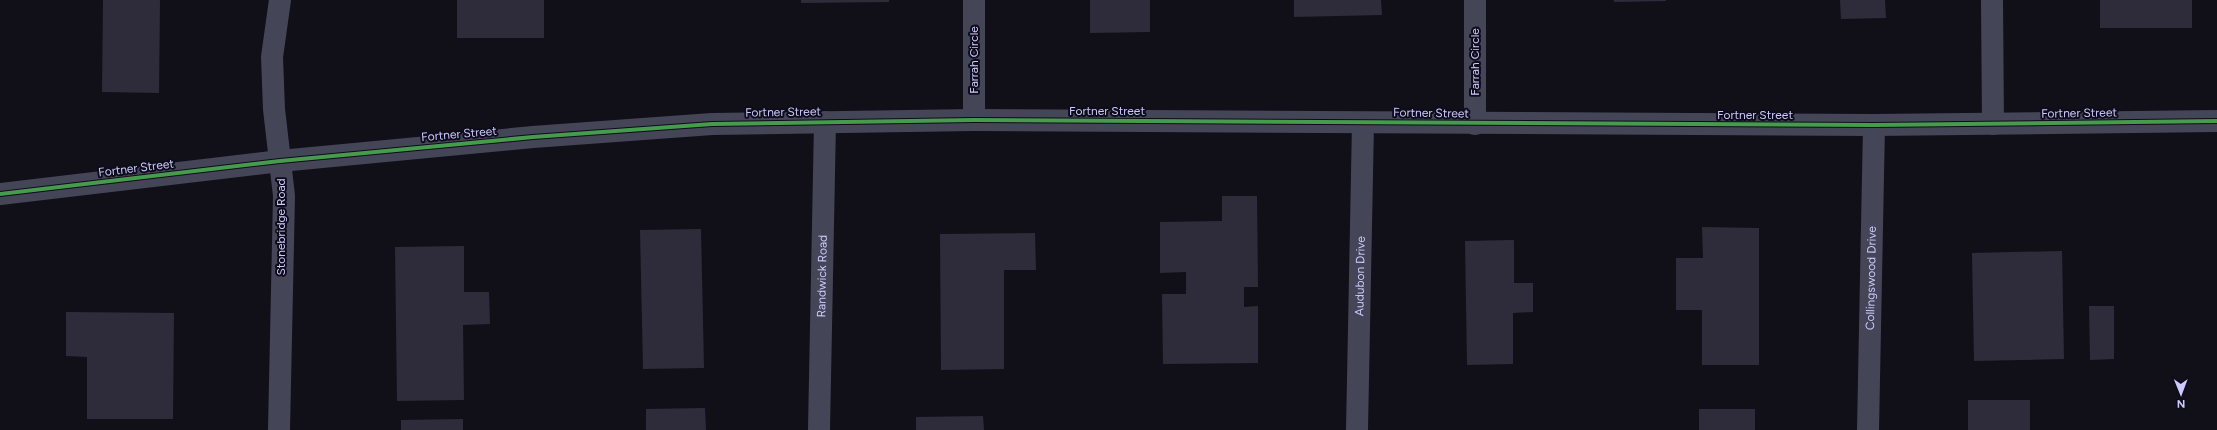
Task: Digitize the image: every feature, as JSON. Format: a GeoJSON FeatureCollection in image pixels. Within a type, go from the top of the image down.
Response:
{"type":"FeatureCollection","features":[{"type":"Feature","properties":{"kind":"street","name":"Stonebridge Road"},"geometry":{"type":"LineString","coordinates":[[279,430],[284,196],[274,109],[272,57],[280,0]]}},
{"type":"Feature","properties":{"kind":"street","name":"Farrah Circle"},"geometry":{"type":"LineString","coordinates":[[974,0],[974,120]]}},
{"type":"Feature","properties":{"kind":"street","name":"Farrah Circle"},"geometry":{"type":"LineString","coordinates":[[1475,0],[1475,124]]}},
{"type":"Feature","properties":{"kind":"street"},"geometry":{"type":"LineString","coordinates":[[1992,0],[1993,124]]}},
{"type":"Feature","properties":{"kind":"street","name":"Fortner Street"},"geometry":{"type":"LineString","coordinates":[[0,194],[280,161],[618,130],[712,124],[974,120],[1874,126],[2217,121]]}},
{"type":"Feature","properties":{"kind":"street","name":"Randwick Road"},"geometry":{"type":"LineString","coordinates":[[819,430],[825,122]]}},
{"type":"Feature","properties":{"kind":"street","name":"Audubon Drive"},"geometry":{"type":"LineString","coordinates":[[1357,430],[1363,123]]}},
{"type":"Feature","properties":{"kind":"street","name":"Collingswood Drive"},"geometry":{"type":"LineString","coordinates":[[1868,430],[1874,126]]}},
{"type":"Feature","properties":{"kind":"building"},"geometry":{"type":"Polygon","coordinates":[[[103,0],[160,0],[159,93],[102,92],[103,0]]]}},
{"type":"Feature","properties":{"kind":"building"},"geometry":{"type":"Polygon","coordinates":[[[457,0],[544,0],[544,38],[457,38],[457,0]]]}},
{"type":"Feature","properties":{"kind":"building"},"geometry":{"type":"Polygon","coordinates":[[[801,0],[889,0],[889,2],[801,3],[801,0]]]}},
{"type":"Feature","properties":{"kind":"building"},"geometry":{"type":"Polygon","coordinates":[[[1090,0],[1150,0],[1150,32],[1090,33],[1090,0]]]}},
{"type":"Feature","properties":{"kind":"building"},"geometry":{"type":"Polygon","coordinates":[[[1294,0],[1381,0],[1382,15],[1294,17],[1294,0]]]}},
{"type":"Feature","properties":{"kind":"building"},"geometry":{"type":"Polygon","coordinates":[[[1614,0],[1666,0],[1666,1],[1614,2],[1614,0]]]}},
{"type":"Feature","properties":{"kind":"building"},"geometry":{"type":"Polygon","coordinates":[[[1840,0],[1885,0],[1886,18],[1841,19],[1840,0]]]}},
{"type":"Feature","properties":{"kind":"building"},"geometry":{"type":"Polygon","coordinates":[[[2100,0],[2192,0],[2192,28],[2100,28],[2100,0]]]}},
{"type":"Feature","properties":{"kind":"building"},"geometry":{"type":"Polygon","coordinates":[[[1222,196],[1257,196],[1258,287],[1244,287],[1244,307],[1258,306],[1258,363],[1163,364],[1162,294],[1186,294],[1186,272],[1160,273],[1160,222],[1222,221],[1222,196]]]}},
{"type":"Feature","properties":{"kind":"building"},"geometry":{"type":"Polygon","coordinates":[[[1702,227],[1759,228],[1759,365],[1702,365],[1702,310],[1676,310],[1676,258],[1703,258],[1702,227]]]}},
{"type":"Feature","properties":{"kind":"building"},"geometry":{"type":"Polygon","coordinates":[[[701,229],[704,368],[643,369],[640,230],[701,229]]]}},
{"type":"Feature","properties":{"kind":"building"},"geometry":{"type":"Polygon","coordinates":[[[1035,233],[1036,270],[1004,270],[1004,369],[941,370],[940,234],[1035,233]]]}},
{"type":"Feature","properties":{"kind":"building"},"geometry":{"type":"Polygon","coordinates":[[[1514,240],[1514,283],[1533,283],[1533,312],[1513,313],[1513,364],[1467,365],[1465,241],[1514,240]]]}},
{"type":"Feature","properties":{"kind":"building"},"geometry":{"type":"Polygon","coordinates":[[[464,246],[464,292],[489,292],[490,324],[463,325],[464,400],[397,401],[395,247],[464,246]]]}},
{"type":"Feature","properties":{"kind":"building"},"geometry":{"type":"Polygon","coordinates":[[[2062,251],[2064,359],[1974,361],[1972,253],[2062,251]]]}},
{"type":"Feature","properties":{"kind":"building"},"geometry":{"type":"Polygon","coordinates":[[[2089,306],[2114,306],[2114,359],[2090,360],[2089,306]]]}},
{"type":"Feature","properties":{"kind":"building"},"geometry":{"type":"Polygon","coordinates":[[[66,312],[174,313],[173,419],[87,419],[87,357],[66,356],[66,312]]]}},
{"type":"Feature","properties":{"kind":"building"},"geometry":{"type":"Polygon","coordinates":[[[1968,400],[2030,400],[2030,430],[1968,430],[1968,400]]]}},
{"type":"Feature","properties":{"kind":"building"},"geometry":{"type":"Polygon","coordinates":[[[705,408],[706,430],[646,430],[646,409],[705,408]]]}},
{"type":"Feature","properties":{"kind":"building"},"geometry":{"type":"Polygon","coordinates":[[[1699,409],[1755,409],[1755,430],[1699,430],[1699,409]]]}},
{"type":"Feature","properties":{"kind":"building"},"geometry":{"type":"Polygon","coordinates":[[[983,416],[984,430],[916,430],[916,417],[983,416]]]}},
{"type":"Feature","properties":{"kind":"building"},"geometry":{"type":"Polygon","coordinates":[[[463,419],[463,430],[401,430],[401,420],[463,419]]]}},
{"type":"Feature","properties":{"kind":"cycle path"},"geometry":{"type":"LineString","coordinates":[[0,194],[280,161],[533,137],[712,124],[974,120],[1874,125],[2217,121]]}}]}
